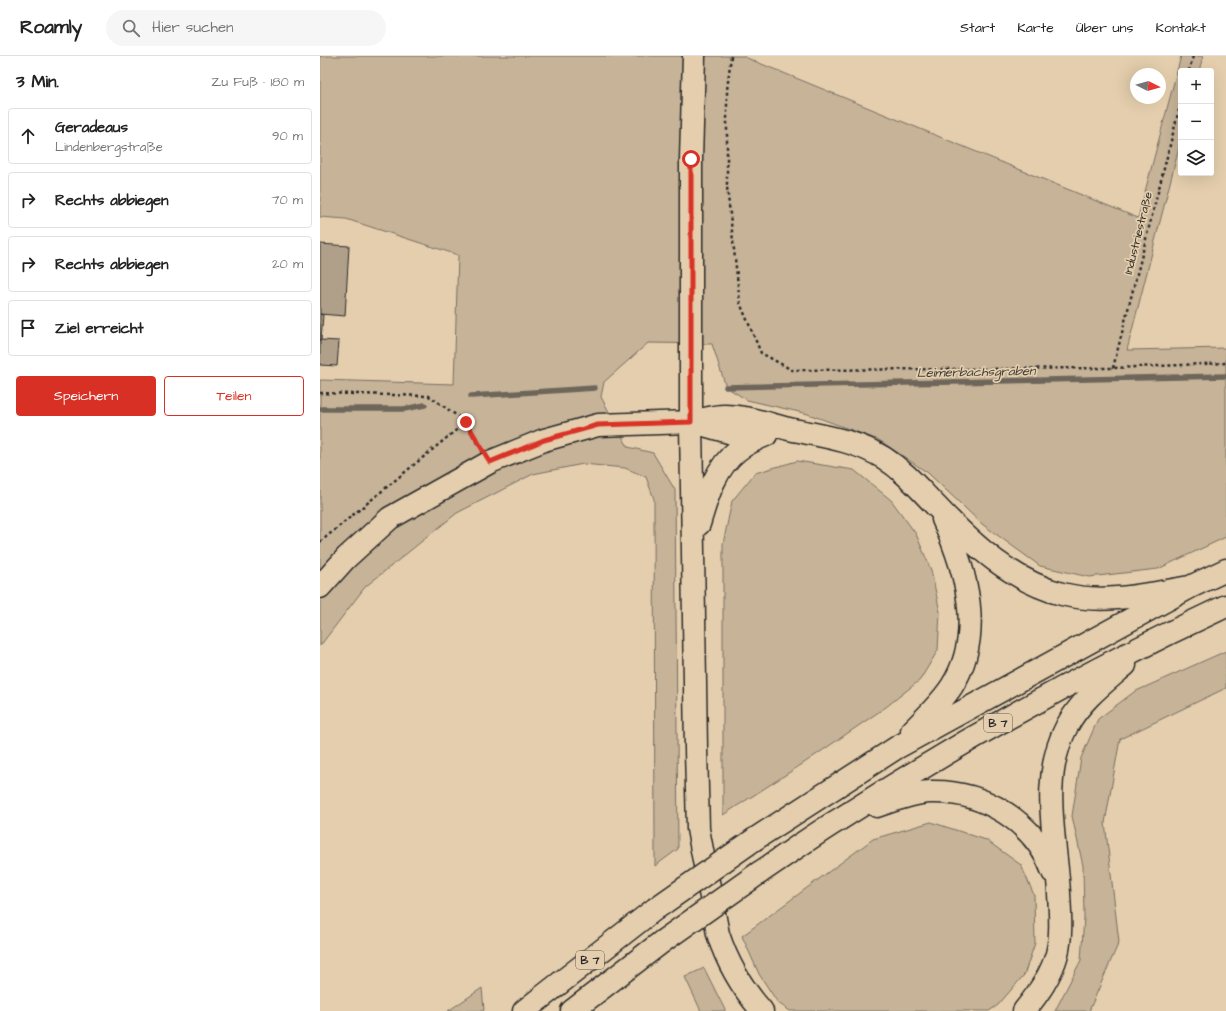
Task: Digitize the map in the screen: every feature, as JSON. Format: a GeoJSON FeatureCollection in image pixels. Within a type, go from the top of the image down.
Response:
{"type":"FeatureCollection","features":[{"type":"Feature","properties":{"kind":"main road"},"geometry":{"type":"LineString","coordinates":[[694,56],[691,159],[691,422],[698,830],[721,944],[736,976],[747,993],[762,1011]]}},
{"type":"Feature","properties":{"kind":"main road"},"geometry":{"type":"LineString","coordinates":[[320,587],[346,558],[390,518],[490,462],[544,440],[598,425],[691,422],[718,417],[730,417],[839,439],[856,444],[884,458],[915,483],[938,509],[975,544],[1003,566],[1033,583],[1053,591],[1076,596],[1113,599],[1190,587]]}},
{"type":"Feature","properties":{"kind":"main road"},"geometry":{"type":"LineString","coordinates":[[691,422],[732,433],[766,435],[817,434]]}},
{"type":"Feature","properties":{"kind":"main road"},"geometry":{"type":"LineString","coordinates":[[693,542],[707,497],[720,470],[738,450],[750,442],[766,435]]}},
{"type":"Feature","properties":{"kind":"main road"},"geometry":{"type":"LineString","coordinates":[[896,748],[948,692],[960,670],[968,646],[970,612],[966,585],[952,541],[938,509]]}},
{"type":"Feature","properties":{"kind":"main road","name":"B 7"},"geometry":{"type":"LineString","coordinates":[[524,1011],[655,909],[755,839],[896,748],[1190,587],[1226,570]]}},
{"type":"Feature","properties":{"kind":"main road","name":"B 7"},"geometry":{"type":"LineString","coordinates":[[572,1011],[663,941],[839,819],[991,727],[1059,689],[1162,636],[1226,606]]}},
{"type":"Feature","properties":{"kind":"main road"},"geometry":{"type":"LineString","coordinates":[[1024,1011],[1043,985],[1056,956],[1061,927],[1058,872],[1051,804],[1052,776],[1062,737],[1074,715],[1099,687],[1162,636]]}},
{"type":"Feature","properties":{"kind":"main road"},"geometry":{"type":"LineString","coordinates":[[839,819],[902,797],[925,793],[939,792],[959,794],[978,800],[1009,815],[1033,837],[1050,864],[1059,894]]}},
{"type":"Feature","properties":{"kind":"path"},"geometry":{"type":"LineString","coordinates":[[731,56],[727,90],[727,187],[740,303],[761,353],[792,370],[1113,368],[1226,363]]}},
{"type":"Feature","properties":{"kind":"path"},"geometry":{"type":"LineString","coordinates":[[1190,68],[1193,56]]}},
{"type":"Feature","properties":{"kind":"path","name":"Industriestraße"},"geometry":{"type":"LineString","coordinates":[[1113,368],[1180,104]]}},
{"type":"Feature","properties":{"kind":"path"},"geometry":{"type":"LineString","coordinates":[[320,393],[429,396],[466,422],[490,462]]}},
{"type":"Feature","properties":{"kind":"path"},"geometry":{"type":"LineString","coordinates":[[320,542],[466,422]]}},
{"type":"Feature","properties":{"kind":"shaded area"},"geometry":{"type":"Polygon","coordinates":[[[320,56],[742,56],[1138,218],[1181,56],[1203,56],[1200,68],[1178,68],[1178,152],[1127,350],[1226,348],[1226,537],[1158,569],[1089,577],[1040,566],[982,524],[928,473],[879,440],[808,414],[747,400],[726,387],[712,344],[648,343],[604,382],[601,397],[628,447],[653,453],[675,490],[678,849],[655,866],[654,499],[646,477],[625,468],[583,464],[533,474],[457,513],[365,587],[320,646],[320,380],[454,384],[458,255],[346,219],[320,217],[320,56]]]}},
{"type":"Feature","properties":{"kind":"shaded area"},"geometry":{"type":"Polygon","coordinates":[[[797,461],[854,470],[891,500],[916,534],[931,570],[940,612],[938,650],[920,680],[886,707],[804,763],[723,815],[723,544],[732,501],[755,473],[797,461]]]}},
{"type":"Feature","properties":{"kind":"shaded area"},"geometry":{"type":"Polygon","coordinates":[[[1226,651],[1226,688],[1120,739],[1105,823],[1119,942],[1089,1011],[1055,1011],[1081,960],[1084,917],[1083,866],[1072,816],[1081,758],[1098,719],[1134,692],[1226,651]]]}},
{"type":"Feature","properties":{"kind":"shaded area"},"geometry":{"type":"Polygon","coordinates":[[[931,822],[986,840],[1021,865],[1034,895],[1035,943],[1024,975],[998,1005],[989,1011],[790,1011],[778,1003],[759,974],[742,936],[873,839],[931,822]]]}},
{"type":"Feature","properties":{"kind":"shaded area"},"geometry":{"type":"Polygon","coordinates":[[[704,968],[725,1011],[701,1011],[685,977],[704,968]]]}},
{"type":"Feature","properties":{"kind":"shaded area"},"geometry":{"type":"Polygon","coordinates":[[[482,988],[483,1011],[448,1011],[482,988]]]}},
{"type":"Feature","properties":{"kind":"building"},"geometry":{"type":"Polygon","coordinates":[[[320,244],[349,246],[345,316],[320,314],[320,244]]]}},
{"type":"Feature","properties":{"kind":"building"},"geometry":{"type":"Polygon","coordinates":[[[320,314],[323,315],[321,340],[320,340],[320,314]]]}},
{"type":"Feature","properties":{"kind":"building"},"geometry":{"type":"Polygon","coordinates":[[[320,340],[339,341],[337,366],[320,365],[320,340]]]}},
{"type":"Feature","properties":{"kind":"waterway","name":"Leimerbachsgraben"},"geometry":{"type":"LineString","coordinates":[[726,387],[1226,376]]}},
{"type":"Feature","properties":{"kind":"waterway","name":"Leimerbachsgraben"},"geometry":{"type":"LineString","coordinates":[[471,396],[595,388]]}},
{"type":"Feature","properties":{"kind":"waterway","name":"Leimerbachsgraben"},"geometry":{"type":"LineString","coordinates":[[320,409],[404,409],[425,405]]}},
{"type":"Feature","properties":{"kind":"route"},"geometry":{"type":"LineString","coordinates":[[466,422],[490,462],[544,440],[598,425],[691,422],[691,159]]}}]}
